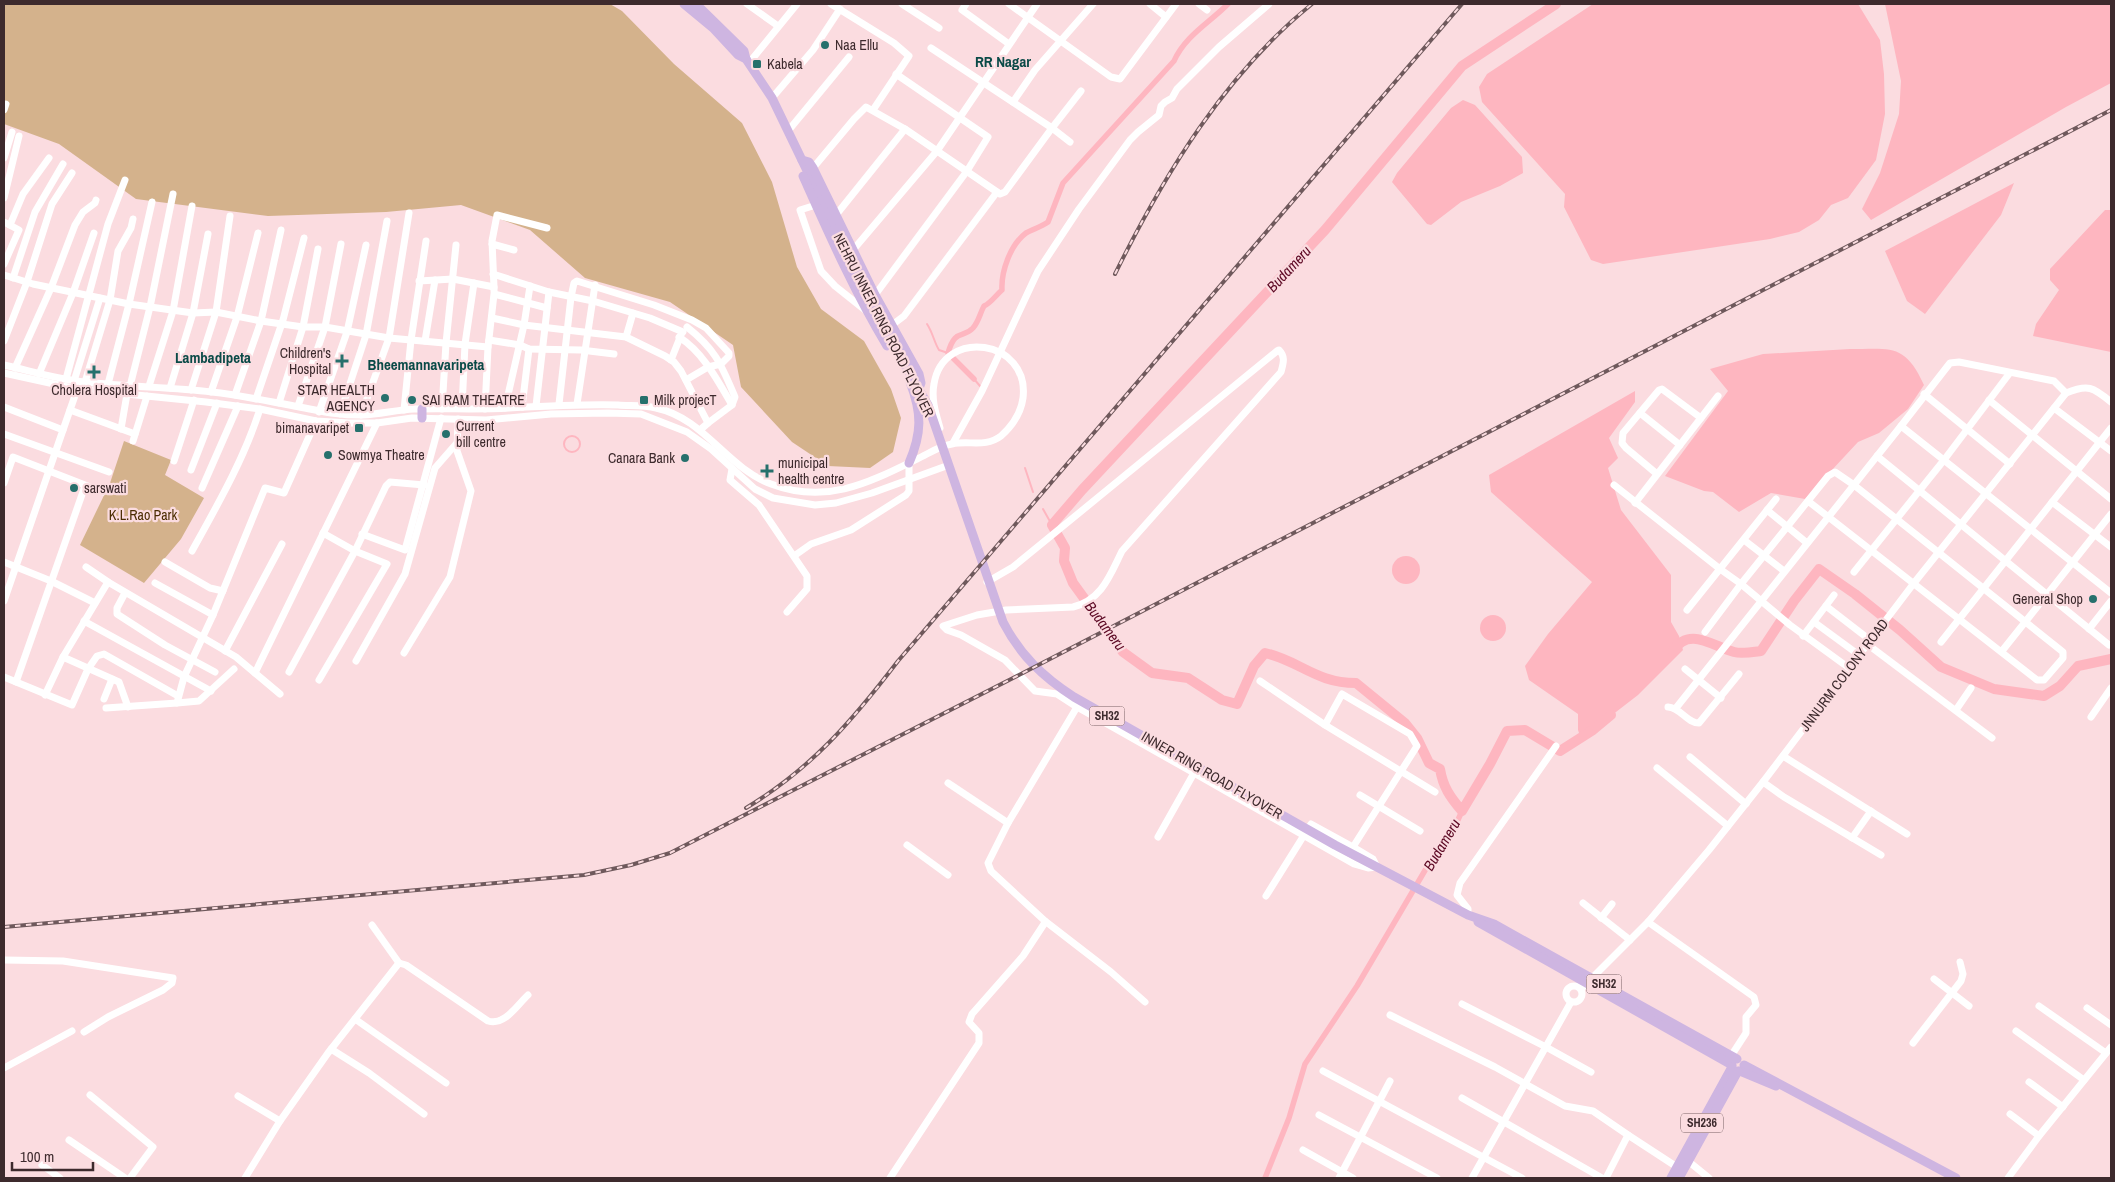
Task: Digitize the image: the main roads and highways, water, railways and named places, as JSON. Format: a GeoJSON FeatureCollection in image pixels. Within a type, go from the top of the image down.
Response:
{"type":"FeatureCollection","features":[{"type":"Feature","properties":{"kind":"main road"},"geometry":{"type":"LineString","coordinates":[[684,4],[713,28],[738,55],[747,61]]}},
{"type":"Feature","properties":{"kind":"main road"},"geometry":{"type":"LineString","coordinates":[[696,4],[744,51],[747,61],[772,98],[802,160],[799,167],[865,310],[910,383],[915,397],[920,431],[917,445],[909,463]]}},
{"type":"Feature","properties":{"kind":"main road"},"geometry":{"type":"LineString","coordinates":[[802,160],[810,162],[810,169],[836,215],[875,295],[919,374],[921,383],[915,397]]}},
{"type":"Feature","properties":{"kind":"main road","name":"NEHRU INNER RING ROAD FLYOVER"},"geometry":{"type":"LineString","coordinates":[[810,169],[881,324],[928,405],[949,464]]}},
{"type":"Feature","properties":{"kind":"main road","name":"INNER RING ROAD FLYOVER"},"geometry":{"type":"LineString","coordinates":[[949,464],[988,582],[1010,637],[1031,664],[1056,685],[1377,867],[1468,915],[1494,924],[1587,984],[1735,1064]]}},
{"type":"Feature","properties":{"kind":"main road","name":"SH236"},"geometry":{"type":"LineString","coordinates":[[1671,1178],[1735,1064]]}},
{"type":"Feature","properties":{"kind":"main road","name":"SH236"},"geometry":{"type":"LineString","coordinates":[[1679,1178],[1730,1088],[1735,1064]]}},
{"type":"Feature","properties":{"kind":"main road","name":"SH32"},"geometry":{"type":"LineString","coordinates":[[1735,1064],[1756,1079],[1795,1093]]}},
{"type":"Feature","properties":{"kind":"main road","name":"SH32"},"geometry":{"type":"LineString","coordinates":[[1735,1064],[1759,1072],[1956,1178]]}},
{"type":"Feature","properties":{"kind":"main road"},"geometry":{"type":"LineString","coordinates":[[1730,1088],[1745,1081],[1756,1079]]}},
{"type":"Feature","properties":{"kind":"waterway"},"geometry":{"type":"LineString","coordinates":[[974,379],[948,353],[953,340],[973,328],[984,306],[1002,290],[1005,267],[1015,244],[1026,233],[1048,222],[1063,183],[1174,61],[1184,44],[1228,4]]}},
{"type":"Feature","properties":{"kind":"waterway","name":"Budameru"},"geometry":{"type":"LineString","coordinates":[[1556,4],[1462,66],[1325,230],[1082,490],[1052,525],[1065,548],[1064,561],[1073,583],[1123,652],[1152,673],[1188,678],[1222,700],[1237,704],[1254,666],[1265,653],[1288,661],[1319,676],[1342,682],[1356,683],[1405,723],[1417,738],[1429,763],[1440,769],[1448,792],[1462,811],[1507,731],[1525,730],[1560,751],[1593,730],[1611,715]]}},
{"type":"Feature","properties":{"kind":"waterway"},"geometry":{"type":"LineString","coordinates":[[927,324],[939,350],[948,353]]}},
{"type":"Feature","properties":{"kind":"waterway"},"geometry":{"type":"LineString","coordinates":[[974,379],[980,386]]}},
{"type":"Feature","properties":{"kind":"waterway"},"geometry":{"type":"LineString","coordinates":[[572,436],[578,438],[580,444],[578,450],[572,452],[566,450],[564,444],[566,438],[572,436]]}},
{"type":"Feature","properties":{"kind":"waterway"},"geometry":{"type":"LineString","coordinates":[[1025,468],[1033,492]]}},
{"type":"Feature","properties":{"kind":"waterway"},"geometry":{"type":"LineString","coordinates":[[1043,509],[1052,525]]}},
{"type":"Feature","properties":{"kind":"waterway"},"geometry":{"type":"LineString","coordinates":[[1673,651],[1679,644],[1686,640],[1694,639],[1709,642],[1737,653],[1761,651],[1794,601],[1819,569],[1855,594],[1900,630],[1941,667],[1994,689],[2044,696],[2060,686],[2078,666],[2111,659]]}},
{"type":"Feature","properties":{"kind":"waterway","name":"Budameru"},"geometry":{"type":"LineString","coordinates":[[1265,1178],[1289,1118],[1305,1064],[1357,986],[1462,811]]}},
{"type":"Feature","properties":{"kind":"railway"},"geometry":{"type":"LineString","coordinates":[[1115,274],[1154,200],[1199,128],[1251,62],[1312,4]]}},
{"type":"Feature","properties":{"kind":"railway"},"geometry":{"type":"LineString","coordinates":[[746,808],[770,793],[811,760],[864,704],[898,661],[1462,4]]}},
{"type":"Feature","properties":{"kind":"railway"},"geometry":{"type":"LineString","coordinates":[[4,927],[584,875],[631,865],[670,853],[1019,675],[2111,110]]}},
{"type":"Feature","properties":{"kind":"place","name":"Naa Ellu"},"geometry":{"type":"Point","coordinates":[825,45]}},
{"type":"Feature","properties":{"kind":"place","name":"Kabela"},"geometry":{"type":"Point","coordinates":[757,64]}},
{"type":"Feature","properties":{"kind":"place","name":"Children's Hospital"},"geometry":{"type":"Point","coordinates":[342,361]}},
{"type":"Feature","properties":{"kind":"place","name":"Cholera Hospital"},"geometry":{"type":"Point","coordinates":[94,372]}},
{"type":"Feature","properties":{"kind":"place","name":"STAR HEALTH AGENCY"},"geometry":{"type":"Point","coordinates":[385,398]}},
{"type":"Feature","properties":{"kind":"place","name":"SAI RAM THEATRE"},"geometry":{"type":"Point","coordinates":[412,400]}},
{"type":"Feature","properties":{"kind":"place","name":"Milk projecT"},"geometry":{"type":"Point","coordinates":[644,400]}},
{"type":"Feature","properties":{"kind":"place","name":"bimanavaripet"},"geometry":{"type":"Point","coordinates":[359,428]}},
{"type":"Feature","properties":{"kind":"place","name":"Current bill centre"},"geometry":{"type":"Point","coordinates":[446,434]}},
{"type":"Feature","properties":{"kind":"place","name":"Sowmya Theatre"},"geometry":{"type":"Point","coordinates":[328,455]}},
{"type":"Feature","properties":{"kind":"place","name":"Canara Bank"},"geometry":{"type":"Point","coordinates":[685,458]}},
{"type":"Feature","properties":{"kind":"place","name":"municipal health centre"},"geometry":{"type":"Point","coordinates":[767,471]}},
{"type":"Feature","properties":{"kind":"place","name":"sarswati"},"geometry":{"type":"Point","coordinates":[74,488]}},
{"type":"Feature","properties":{"kind":"place","name":"General Shop"},"geometry":{"type":"Point","coordinates":[2093,599]}},
{"type":"Feature","properties":{"kind":"district","name":"RR Nagar"},"geometry":{"type":"Point","coordinates":[1003,62]}},
{"type":"Feature","properties":{"kind":"district","name":"Lambadipeta"},"geometry":{"type":"Point","coordinates":[213,358]}},
{"type":"Feature","properties":{"kind":"district","name":"Bheemannavaripeta"},"geometry":{"type":"Point","coordinates":[426,365]}},
{"type":"Feature","properties":{"kind":"park label","name":"K.L.Rao Park"},"geometry":{"type":"Point","coordinates":[143,515]}}]}
